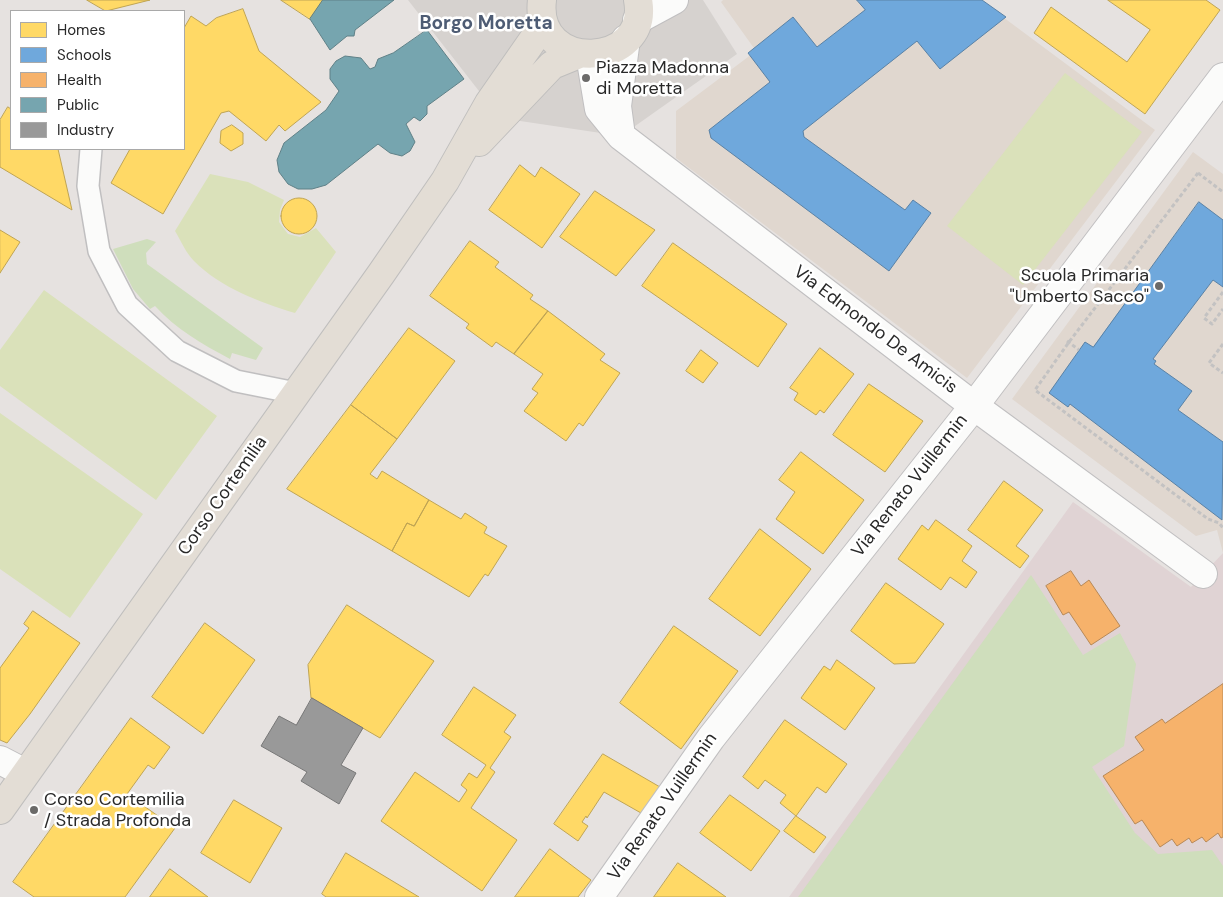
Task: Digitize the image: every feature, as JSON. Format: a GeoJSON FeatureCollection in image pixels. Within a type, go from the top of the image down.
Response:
{"type":"FeatureCollection","features":[{"type":"Feature","properties":{"kind":"main road","name":"Corso Cortemilia"},"geometry":{"type":"LineString","coordinates":[[0,810],[445,181],[544,12]]}},
{"type":"Feature","properties":{"kind":"main road"},"geometry":{"type":"LineString","coordinates":[[544,12],[552,37],[565,47],[585,54]]}},
{"type":"Feature","properties":{"kind":"main road","name":"Corso Cortemilia"},"geometry":{"type":"LineString","coordinates":[[445,181],[552,65],[585,54],[604,53],[616,48],[634,20]]}},
{"type":"Feature","properties":{"kind":"street"},"geometry":{"type":"LineString","coordinates":[[621,136],[617,106],[634,20],[674,0]]}},
{"type":"Feature","properties":{"kind":"street","name":"Via Edmondo De Amicis"},"geometry":{"type":"LineString","coordinates":[[585,54],[599,109],[621,136],[974,406],[1203,574]]}},
{"type":"Feature","properties":{"kind":"street","name":"Via Renato Vuillermin"},"geometry":{"type":"LineString","coordinates":[[599,897],[711,738],[974,406],[1223,77]]}},
{"type":"Feature","properties":{"kind":"street"},"geometry":{"type":"LineString","coordinates":[[0,760],[25,773]]}},
{"type":"Feature","properties":{"kind":"lane"},"geometry":{"type":"LineString","coordinates":[[91,150],[88,186],[99,251],[127,305],[177,351],[236,381],[296,393]]}},
{"type":"Feature","properties":{"kind":"path"},"geometry":{"type":"LineString","coordinates":[[1198,173],[1069,342],[1035,390],[1208,519],[1218,522],[1223,528]]}},
{"type":"Feature","properties":{"kind":"path"},"geometry":{"type":"LineString","coordinates":[[1223,292],[1204,318],[1212,324],[1223,309]]}},
{"type":"Feature","properties":{"kind":"path"},"geometry":{"type":"LineString","coordinates":[[1069,342],[1079,350]]}},
{"type":"Feature","properties":{"kind":"path"},"geometry":{"type":"LineString","coordinates":[[1223,344],[1209,363],[1223,373]]}},
{"type":"Feature","properties":{"kind":"shaded area","name":"Piazza Madonna di Moretta"},"geometry":{"type":"Polygon","coordinates":[[[408,0],[703,0],[737,54],[621,136],[500,118],[408,0]]]}},
{"type":"Feature","properties":{"kind":"shaded area"},"geometry":{"type":"Polygon","coordinates":[[[723,0],[980,0],[1155,130],[967,378],[676,158],[676,111],[756,51],[721,2],[723,0]]]}},
{"type":"Feature","properties":{"kind":"shaded area","name":"Scuola Primaria \"Umberto Sacco\""},"geometry":{"type":"Polygon","coordinates":[[[1193,152],[1223,174],[1223,553],[1217,530],[1196,536],[1012,399],[1193,152]]]}},
{"type":"Feature","properties":{"kind":"shaded area"},"geometry":{"type":"Polygon","coordinates":[[[1073,502],[1191,587],[1223,553],[1223,897],[789,897],[1073,502]]]}},
{"type":"Feature","properties":{"kind":"green space"},"geometry":{"type":"Polygon","coordinates":[[[1065,73],[1142,132],[1023,285],[947,226],[1065,73]]]}},
{"type":"Feature","properties":{"kind":"green space"},"geometry":{"type":"Polygon","coordinates":[[[210,174],[248,182],[284,200],[280,210],[279,222],[288,234],[300,237],[316,228],[336,252],[295,313],[254,299],[228,286],[205,271],[186,251],[175,231],[210,174]]]}},
{"type":"Feature","properties":{"kind":"green space"},"geometry":{"type":"Polygon","coordinates":[[[147,239],[156,242],[146,253],[147,264],[263,348],[256,360],[232,353],[230,359],[190,336],[155,306],[150,309],[133,289],[113,249],[147,239]]]}},
{"type":"Feature","properties":{"kind":"green space"},"geometry":{"type":"Polygon","coordinates":[[[44,290],[217,416],[156,500],[0,386],[0,350],[44,290]]]}},
{"type":"Feature","properties":{"kind":"green space"},"geometry":{"type":"Polygon","coordinates":[[[0,413],[143,514],[70,618],[0,569],[0,413]]]}},
{"type":"Feature","properties":{"kind":"green space"},"geometry":{"type":"Polygon","coordinates":[[[1031,575],[1083,655],[1120,633],[1136,664],[1124,746],[1092,767],[1135,833],[1158,854],[1212,850],[1223,866],[1223,897],[798,897],[1031,575]]]}},
{"type":"Feature","properties":{"kind":"building: Homes"},"geometry":{"type":"Polygon","coordinates":[[[87,0],[150,0],[110,10],[104,10],[87,0]]]}},
{"type":"Feature","properties":{"kind":"building: Homes"},"geometry":{"type":"Polygon","coordinates":[[[281,0],[323,0],[310,19],[281,0]]]}},
{"type":"Feature","properties":{"kind":"building: Homes"},"geometry":{"type":"Polygon","coordinates":[[[1108,0],[1206,0],[1220,10],[1145,114],[1034,33],[1051,7],[1127,62],[1150,30],[1108,0]]]}},
{"type":"Feature","properties":{"kind":"building: Homes"},"geometry":{"type":"Polygon","coordinates":[[[243,9],[259,51],[321,102],[285,131],[279,125],[266,141],[229,111],[221,113],[163,214],[111,183],[129,150],[185,150],[185,26],[191,16],[206,26],[216,18],[243,9]]]}},
{"type":"Feature","properties":{"kind":"building: Homes"},"geometry":{"type":"Polygon","coordinates":[[[8,107],[10,108],[10,150],[58,150],[72,210],[0,167],[0,120],[8,107]]]}},
{"type":"Feature","properties":{"kind":"building: Homes"},"geometry":{"type":"Polygon","coordinates":[[[232,125],[243,133],[243,144],[231,151],[220,143],[221,131],[232,125]]]}},
{"type":"Feature","properties":{"kind":"building: Homes"},"geometry":{"type":"Polygon","coordinates":[[[520,165],[535,177],[541,167],[580,194],[542,248],[489,210],[520,165]]]}},
{"type":"Feature","properties":{"kind":"building: Homes"},"geometry":{"type":"Polygon","coordinates":[[[595,191],[655,230],[616,276],[560,237],[595,191]]]}},
{"type":"Feature","properties":{"kind":"building: Homes"},"geometry":{"type":"Polygon","coordinates":[[[299,198],[306,199],[312,203],[316,209],[316,223],[312,229],[306,233],[299,234],[292,233],[286,229],[282,223],[281,216],[282,209],[286,203],[292,199],[299,198]]]}},
{"type":"Feature","properties":{"kind":"building: Homes"},"geometry":{"type":"Polygon","coordinates":[[[0,230],[20,242],[0,273],[0,230]]]}},
{"type":"Feature","properties":{"kind":"building: Homes"},"geometry":{"type":"Polygon","coordinates":[[[470,241],[499,262],[495,267],[533,295],[530,299],[548,311],[514,354],[496,342],[492,347],[466,328],[469,324],[430,296],[470,241]]]}},
{"type":"Feature","properties":{"kind":"building: Homes"},"geometry":{"type":"Polygon","coordinates":[[[673,243],[787,324],[758,367],[642,286],[673,243]]]}},
{"type":"Feature","properties":{"kind":"building: Homes"},"geometry":{"type":"Polygon","coordinates":[[[548,311],[605,354],[600,360],[620,373],[583,426],[579,423],[566,441],[524,411],[538,393],[532,389],[543,374],[514,354],[548,311]]]}},
{"type":"Feature","properties":{"kind":"building: Homes"},"geometry":{"type":"Polygon","coordinates":[[[409,328],[455,361],[397,439],[351,405],[409,328]]]}},
{"type":"Feature","properties":{"kind":"building: Homes"},"geometry":{"type":"Polygon","coordinates":[[[820,348],[854,374],[824,413],[820,410],[816,415],[794,400],[798,393],[790,388],[820,348]]]}},
{"type":"Feature","properties":{"kind":"building: Homes"},"geometry":{"type":"Polygon","coordinates":[[[701,350],[718,363],[703,383],[686,371],[701,350]]]}},
{"type":"Feature","properties":{"kind":"building: Homes"},"geometry":{"type":"Polygon","coordinates":[[[869,384],[923,421],[885,472],[833,435],[869,384]]]}},
{"type":"Feature","properties":{"kind":"building: Homes"},"geometry":{"type":"Polygon","coordinates":[[[351,405],[397,439],[370,474],[377,479],[382,471],[429,500],[414,526],[407,523],[392,551],[287,489],[351,405]]]}},
{"type":"Feature","properties":{"kind":"building: Homes"},"geometry":{"type":"Polygon","coordinates":[[[801,452],[864,500],[823,554],[776,519],[795,492],[779,480],[801,452]]]}},
{"type":"Feature","properties":{"kind":"building: Homes"},"geometry":{"type":"Polygon","coordinates":[[[1004,481],[1043,510],[1016,546],[1029,556],[1020,568],[968,530],[1004,481]]]}},
{"type":"Feature","properties":{"kind":"building: Homes"},"geometry":{"type":"Polygon","coordinates":[[[429,500],[461,519],[465,513],[487,527],[484,533],[507,546],[488,576],[485,574],[469,597],[392,551],[407,523],[414,526],[429,500]]]}},
{"type":"Feature","properties":{"kind":"building: Homes"},"geometry":{"type":"Polygon","coordinates":[[[936,520],[972,546],[962,561],[977,572],[966,588],[950,577],[941,590],[898,559],[922,525],[928,530],[936,520]]]}},
{"type":"Feature","properties":{"kind":"building: Homes"},"geometry":{"type":"Polygon","coordinates":[[[760,529],[811,569],[760,636],[709,599],[760,529]]]}},
{"type":"Feature","properties":{"kind":"building: Homes"},"geometry":{"type":"Polygon","coordinates":[[[886,583],[944,624],[915,663],[894,664],[851,631],[886,583]]]}},
{"type":"Feature","properties":{"kind":"building: Homes"},"geometry":{"type":"Polygon","coordinates":[[[347,605],[434,661],[380,738],[311,698],[308,665],[347,605]]]}},
{"type":"Feature","properties":{"kind":"building: Homes"},"geometry":{"type":"Polygon","coordinates":[[[33,611],[80,643],[7,743],[0,740],[0,668],[29,628],[24,624],[33,611]]]}},
{"type":"Feature","properties":{"kind":"building: Homes"},"geometry":{"type":"Polygon","coordinates":[[[205,623],[255,660],[203,734],[152,697],[205,623]]]}},
{"type":"Feature","properties":{"kind":"building: Homes"},"geometry":{"type":"Polygon","coordinates":[[[674,626],[738,671],[681,749],[620,703],[674,626]]]}},
{"type":"Feature","properties":{"kind":"building: Homes"},"geometry":{"type":"Polygon","coordinates":[[[837,660],[875,688],[845,730],[801,698],[824,666],[830,670],[837,660]]]}},
{"type":"Feature","properties":{"kind":"building: Homes"},"geometry":{"type":"Polygon","coordinates":[[[474,687],[516,715],[504,732],[511,737],[490,768],[495,772],[471,808],[517,840],[482,891],[381,821],[415,772],[459,802],[467,790],[461,785],[469,773],[477,778],[486,765],[442,735],[474,687]]]}},
{"type":"Feature","properties":{"kind":"building: Homes"},"geometry":{"type":"Polygon","coordinates":[[[131,718],[170,747],[154,769],[148,765],[127,794],[175,828],[125,897],[34,897],[13,882],[131,718]]]}},
{"type":"Feature","properties":{"kind":"building: Homes"},"geometry":{"type":"Polygon","coordinates":[[[785,720],[847,764],[826,793],[817,787],[796,816],[780,803],[786,795],[765,780],[758,789],[743,777],[785,720]]]}},
{"type":"Feature","properties":{"kind":"building: Homes"},"geometry":{"type":"Polygon","coordinates":[[[603,754],[660,787],[641,813],[604,792],[587,818],[586,816],[582,822],[588,826],[578,841],[554,824],[603,754]]]}},
{"type":"Feature","properties":{"kind":"building: Homes"},"geometry":{"type":"Polygon","coordinates":[[[730,795],[780,831],[751,871],[700,833],[730,795]]]}},
{"type":"Feature","properties":{"kind":"building: Homes"},"geometry":{"type":"Polygon","coordinates":[[[234,800],[282,828],[250,883],[201,853],[234,800]]]}},
{"type":"Feature","properties":{"kind":"building: Homes"},"geometry":{"type":"Polygon","coordinates":[[[796,816],[826,837],[814,853],[784,831],[796,816]]]}},
{"type":"Feature","properties":{"kind":"building: Homes"},"geometry":{"type":"Polygon","coordinates":[[[550,849],[591,880],[578,897],[515,897],[550,849]]]}},
{"type":"Feature","properties":{"kind":"building: Homes"},"geometry":{"type":"Polygon","coordinates":[[[346,853],[419,897],[326,897],[322,894],[346,853]]]}},
{"type":"Feature","properties":{"kind":"building: Homes"},"geometry":{"type":"Polygon","coordinates":[[[678,863],[726,897],[654,897],[678,863]]]}},
{"type":"Feature","properties":{"kind":"building: Homes"},"geometry":{"type":"Polygon","coordinates":[[[170,869],[208,897],[150,897],[170,869]]]}},
{"type":"Feature","properties":{"kind":"building: Schools"},"geometry":{"type":"Polygon","coordinates":[[[857,0],[982,0],[1006,17],[940,69],[917,41],[803,131],[804,137],[905,210],[913,200],[931,213],[889,271],[711,138],[709,130],[770,82],[748,53],[793,17],[817,47],[865,10],[857,0]]]}},
{"type":"Feature","properties":{"kind":"building: Schools"},"geometry":{"type":"Polygon","coordinates":[[[1199,202],[1223,220],[1223,287],[1213,280],[1153,359],[1156,361],[1154,364],[1192,391],[1178,410],[1223,442],[1222,520],[1070,404],[1068,407],[1049,393],[1085,342],[1093,347],[1199,202]]]}},
{"type":"Feature","properties":{"kind":"building: Health"},"geometry":{"type":"Polygon","coordinates":[[[1071,571],[1081,586],[1089,580],[1120,626],[1091,645],[1069,612],[1063,615],[1046,586],[1071,571]]]}},
{"type":"Feature","properties":{"kind":"building: Health"},"geometry":{"type":"Polygon","coordinates":[[[1223,684],[1223,837],[1221,838],[1218,833],[1206,842],[1202,837],[1192,843],[1189,838],[1177,846],[1172,839],[1160,847],[1142,820],[1135,824],[1103,776],[1144,750],[1135,737],[1162,719],[1165,723],[1223,684]]]}},
{"type":"Feature","properties":{"kind":"building: Public"},"geometry":{"type":"Polygon","coordinates":[[[323,0],[394,0],[355,30],[354,36],[347,36],[330,50],[310,19],[323,0]]]}},
{"type":"Feature","properties":{"kind":"building: Public"},"geometry":{"type":"Polygon","coordinates":[[[427,30],[464,79],[427,106],[427,114],[420,121],[414,117],[406,124],[415,142],[410,151],[402,156],[390,153],[378,144],[326,185],[312,189],[298,189],[288,184],[279,172],[277,160],[284,143],[326,110],[339,91],[330,79],[330,69],[336,61],[345,56],[361,58],[370,69],[375,67],[378,59],[393,53],[427,30]]]}},
{"type":"Feature","properties":{"kind":"building: Industry"},"geometry":{"type":"Polygon","coordinates":[[[312,698],[363,728],[341,765],[356,773],[339,804],[301,781],[307,772],[261,746],[279,716],[296,725],[312,698]]]}},
{"type":"Feature","properties":{"kind":"place","name":"Piazza Madonna di Moretta"},"geometry":{"type":"Point","coordinates":[586,78]}},
{"type":"Feature","properties":{"kind":"place","name":"Scuola Primaria \"Umberto Sacco\""},"geometry":{"type":"Point","coordinates":[1159,286]}},
{"type":"Feature","properties":{"kind":"place","name":"Corso Cortemilia / Strada Profonda"},"geometry":{"type":"Point","coordinates":[34,810]}},
{"type":"Feature","properties":{"kind":"district","name":"Borgo Moretta"},"geometry":{"type":"Point","coordinates":[486,24]}}]}
